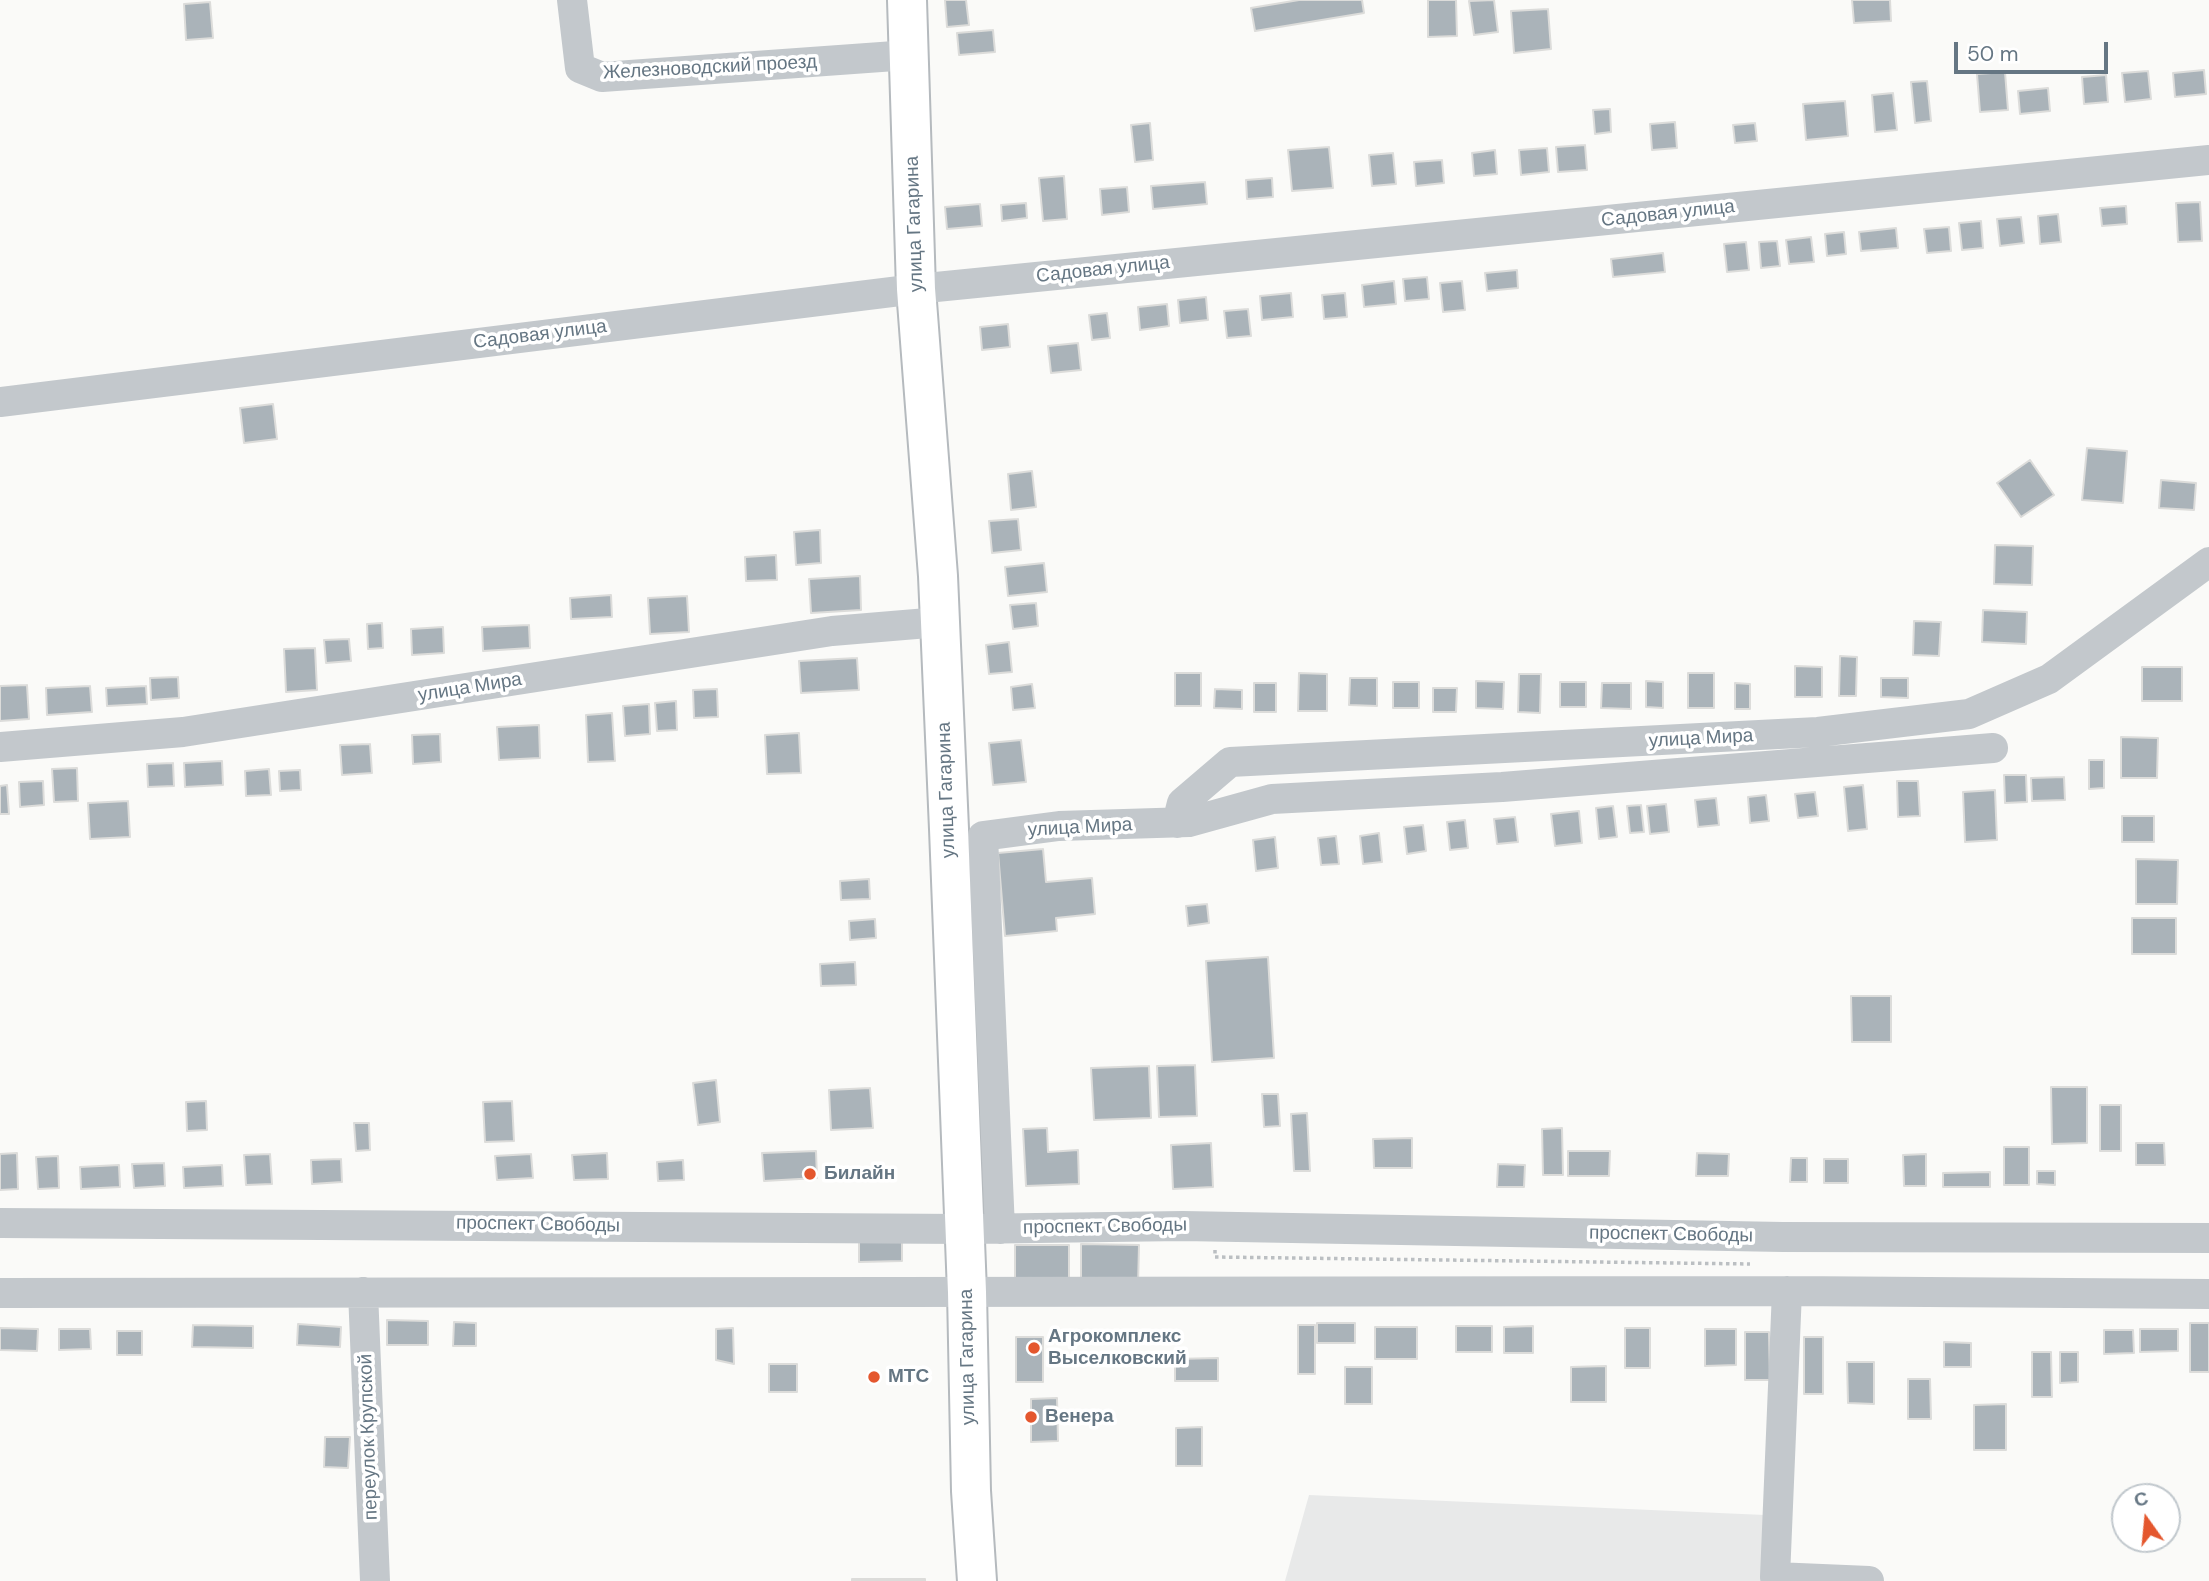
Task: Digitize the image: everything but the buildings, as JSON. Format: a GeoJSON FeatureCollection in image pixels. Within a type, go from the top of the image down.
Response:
{"type":"FeatureCollection","features":[{"type":"Feature","properties":{"kind":"main road","name":"улица Гагарина"},"geometry":{"type":"LineString","coordinates":[[907,0],[916,289],[982,1229],[967,1293],[971,1491],[977,1581]]}},
{"type":"Feature","properties":{"kind":"street","name":"Железноводский проезд"},"geometry":{"type":"LineString","coordinates":[[572,0],[580,68],[602,77],[909,55]]}},
{"type":"Feature","properties":{"kind":"street","name":"Садовая улица"},"geometry":{"type":"LineString","coordinates":[[0,402],[916,289],[2209,160]]}},
{"type":"Feature","properties":{"kind":"street","name":"улица Мира"},"geometry":{"type":"LineString","coordinates":[[1177,823],[1182,803],[1230,762],[1818,732],[1969,713],[2049,679],[2209,562]]}},
{"type":"Feature","properties":{"kind":"street","name":"улица Мира"},"geometry":{"type":"LineString","coordinates":[[0,747],[183,732],[832,631],[940,622]]}},
{"type":"Feature","properties":{"kind":"street","name":"улица Мира"},"geometry":{"type":"LineString","coordinates":[[982,1229],[984,835],[1059,826],[1189,822],[1272,799],[1502,787],[1993,748]]}},
{"type":"Feature","properties":{"kind":"street","name":"проспект Свободы"},"geometry":{"type":"LineString","coordinates":[[0,1223],[295,1222],[982,1229],[1183,1226],[1783,1237],[2209,1237]]}},
{"type":"Feature","properties":{"kind":"street"},"geometry":{"type":"LineString","coordinates":[[1787,1291],[1775,1579],[1868,1581]]}},
{"type":"Feature","properties":{"kind":"street"},"geometry":{"type":"LineString","coordinates":[[0,1293],[1787,1291],[2209,1294]]}},
{"type":"Feature","properties":{"kind":"street","name":"переулок Крупской"},"geometry":{"type":"LineString","coordinates":[[363,1292],[375,1581]]}},
{"type":"Feature","properties":{"kind":"shaded area"},"geometry":{"type":"Polygon","coordinates":[[[1309,1495],[1765,1515],[1762,1581],[1285,1581],[1309,1495]]]}},
{"type":"Feature","properties":{"kind":"place","name":"Билайн"},"geometry":{"type":"Point","coordinates":[810,1174]}},
{"type":"Feature","properties":{"kind":"place","name":"Агрокомплекс Выселковский"},"geometry":{"type":"Point","coordinates":[1034,1348]}},
{"type":"Feature","properties":{"kind":"place","name":"МТС"},"geometry":{"type":"Point","coordinates":[874,1377]}},
{"type":"Feature","properties":{"kind":"place","name":"Венера"},"geometry":{"type":"Point","coordinates":[1031,1417]}}]}
